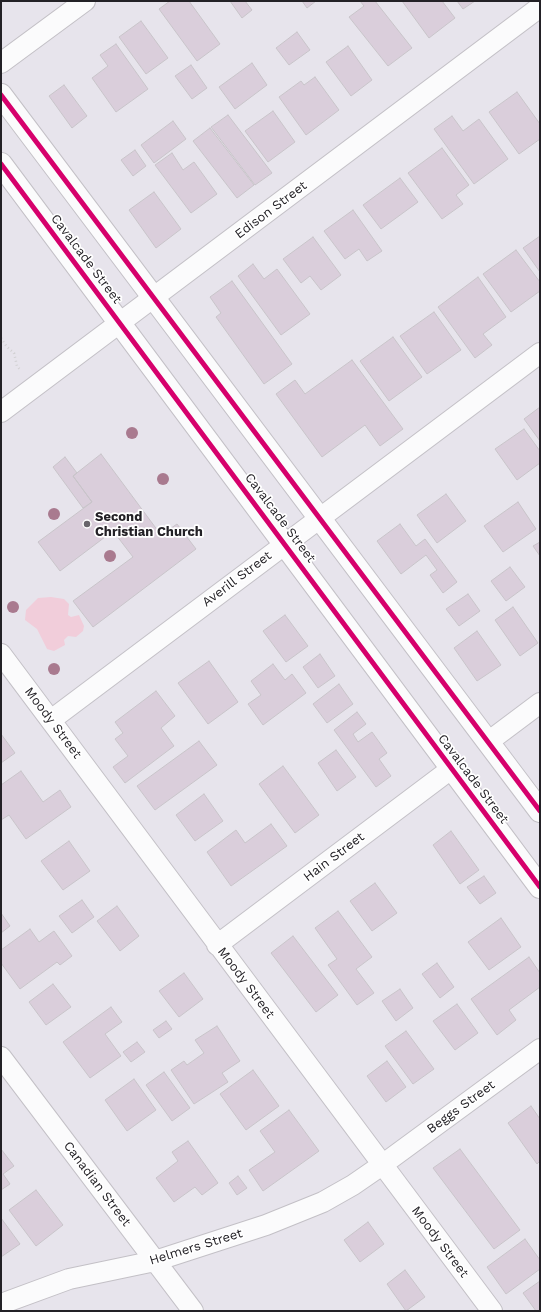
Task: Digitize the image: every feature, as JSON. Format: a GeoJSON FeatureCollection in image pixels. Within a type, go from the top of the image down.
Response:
{"type":"FeatureCollection","features":[{"type":"Feature","properties":{"kind":"main road"},"geometry":{"type":"LineString","coordinates":[[1,95],[320,517],[540,812]]}},
{"type":"Feature","properties":{"kind":"main road","name":"Cavalcade Street"},"geometry":{"type":"LineString","coordinates":[[1,164],[540,887]]}},
{"type":"Feature","properties":{"kind":"street"},"geometry":{"type":"LineString","coordinates":[[1,64],[85,1]]}},
{"type":"Feature","properties":{"kind":"street","name":"Edison Street"},"geometry":{"type":"LineString","coordinates":[[1,412],[540,7]]}},
{"type":"Feature","properties":{"kind":"street","name":"Averill Street"},"geometry":{"type":"LineString","coordinates":[[50,720],[540,353]]}},
{"type":"Feature","properties":{"kind":"street","name":"Moody Street"},"geometry":{"type":"LineString","coordinates":[[1,654],[492,1311]]}},
{"type":"Feature","properties":{"kind":"street"},"geometry":{"type":"LineString","coordinates":[[488,742],[540,703]]}},
{"type":"Feature","properties":{"kind":"street","name":"Hain Street"},"geometry":{"type":"LineString","coordinates":[[217,945],[452,769]]}},
{"type":"Feature","properties":{"kind":"street","name":"Beggs Street"},"geometry":{"type":"LineString","coordinates":[[382,1165],[540,1049]]}},
{"type":"Feature","properties":{"kind":"street","name":"Canadian Street"},"geometry":{"type":"LineString","coordinates":[[1,1057],[193,1311]]}},
{"type":"Feature","properties":{"kind":"street","name":"Helmers Street"},"geometry":{"type":"LineString","coordinates":[[1,1304],[69,1279],[155,1261],[266,1225],[323,1202],[353,1185],[382,1165]]}},
{"type":"Feature","properties":{"kind":"path"},"geometry":{"type":"LineString","coordinates":[[1,338],[7,347],[14,353],[17,366],[21,371]]}},
{"type":"Feature","properties":{"kind":"shaded area"},"geometry":{"type":"Polygon","coordinates":[[[51,597],[64,599],[69,604],[68,615],[71,617],[79,615],[84,626],[83,631],[76,637],[68,636],[64,640],[65,645],[54,651],[47,649],[37,629],[25,620],[26,610],[38,598],[51,597]]]}},
{"type":"Feature","properties":{"kind":"building"},"geometry":{"type":"Polygon","coordinates":[[[170,1],[189,1],[220,44],[197,61],[159,9],[170,1]]]}},
{"type":"Feature","properties":{"kind":"building"},"geometry":{"type":"Polygon","coordinates":[[[230,1],[245,1],[252,10],[242,18],[230,1]]]}},
{"type":"Feature","properties":{"kind":"building"},"geometry":{"type":"Polygon","coordinates":[[[302,1],[316,1],[307,8],[302,1]]]}},
{"type":"Feature","properties":{"kind":"building"},"geometry":{"type":"Polygon","coordinates":[[[360,1],[375,1],[412,48],[388,66],[349,17],[364,6],[360,1]]]}},
{"type":"Feature","properties":{"kind":"building"},"geometry":{"type":"Polygon","coordinates":[[[402,1],[442,1],[455,18],[429,38],[402,1]]]}},
{"type":"Feature","properties":{"kind":"building"},"geometry":{"type":"Polygon","coordinates":[[[457,1],[475,1],[463,9],[457,1]]]}},
{"type":"Feature","properties":{"kind":"building"},"geometry":{"type":"Polygon","coordinates":[[[141,21],[168,58],[146,74],[119,37],[141,21]]]}},
{"type":"Feature","properties":{"kind":"building"},"geometry":{"type":"Polygon","coordinates":[[[297,32],[310,50],[289,65],[276,48],[297,32]]]}},
{"type":"Feature","properties":{"kind":"building"},"geometry":{"type":"Polygon","coordinates":[[[116,44],[148,89],[116,112],[92,78],[108,66],[100,55],[116,44]]]}},
{"type":"Feature","properties":{"kind":"building"},"geometry":{"type":"Polygon","coordinates":[[[348,46],[372,80],[351,96],[326,62],[348,46]]]}},
{"type":"Feature","properties":{"kind":"building"},"geometry":{"type":"Polygon","coordinates":[[[252,63],[267,85],[235,109],[219,87],[252,63]]]}},
{"type":"Feature","properties":{"kind":"building"},"geometry":{"type":"Polygon","coordinates":[[[191,65],[207,88],[192,99],[175,76],[191,65]]]}},
{"type":"Feature","properties":{"kind":"building"},"geometry":{"type":"Polygon","coordinates":[[[315,77],[339,110],[306,135],[279,97],[301,81],[304,85],[315,77]]]}},
{"type":"Feature","properties":{"kind":"building"},"geometry":{"type":"Polygon","coordinates":[[[64,85],[87,116],[72,128],[49,96],[64,85]]]}},
{"type":"Feature","properties":{"kind":"building"},"geometry":{"type":"Polygon","coordinates":[[[517,92],[540,124],[540,139],[519,154],[489,112],[517,92]]]}},
{"type":"Feature","properties":{"kind":"building"},"geometry":{"type":"Polygon","coordinates":[[[273,111],[295,142],[268,162],[245,131],[273,111]]]}},
{"type":"Feature","properties":{"kind":"building"},"geometry":{"type":"Polygon","coordinates":[[[228,115],[272,173],[255,185],[211,127],[228,115]]]}},
{"type":"Feature","properties":{"kind":"building"},"geometry":{"type":"Polygon","coordinates":[[[452,116],[463,131],[479,119],[508,159],[474,184],[434,129],[452,116]]]}},
{"type":"Feature","properties":{"kind":"building"},"geometry":{"type":"Polygon","coordinates":[[[173,121],[186,139],[154,163],[141,145],[173,121]]]}},
{"type":"Feature","properties":{"kind":"building"},"geometry":{"type":"Polygon","coordinates":[[[210,128],[254,185],[237,198],[193,141],[210,128]]]}},
{"type":"Feature","properties":{"kind":"building"},"geometry":{"type":"Polygon","coordinates":[[[442,148],[469,185],[456,195],[463,204],[442,219],[408,173],[442,148]]]}},
{"type":"Feature","properties":{"kind":"building"},"geometry":{"type":"Polygon","coordinates":[[[135,150],[146,166],[133,176],[121,160],[135,150]]]}},
{"type":"Feature","properties":{"kind":"building"},"geometry":{"type":"Polygon","coordinates":[[[172,153],[183,170],[194,162],[217,194],[191,213],[155,165],[172,153]]]}},
{"type":"Feature","properties":{"kind":"building"},"geometry":{"type":"Polygon","coordinates":[[[400,178],[418,202],[381,229],[363,205],[400,178]]]}},
{"type":"Feature","properties":{"kind":"building"},"geometry":{"type":"Polygon","coordinates":[[[154,192],[181,229],[156,248],[129,210],[154,192]]]}},
{"type":"Feature","properties":{"kind":"building"},"geometry":{"type":"Polygon","coordinates":[[[353,210],[382,251],[367,261],[359,249],[345,259],[324,231],[353,210]]]}},
{"type":"Feature","properties":{"kind":"building"},"geometry":{"type":"Polygon","coordinates":[[[540,236],[540,272],[523,248],[540,236]]]}},
{"type":"Feature","properties":{"kind":"building"},"geometry":{"type":"Polygon","coordinates":[[[313,237],[341,275],[321,290],[310,276],[301,283],[283,259],[313,237]]]}},
{"type":"Feature","properties":{"kind":"building"},"geometry":{"type":"Polygon","coordinates":[[[516,250],[540,282],[540,291],[511,312],[483,274],[516,250]]]}},
{"type":"Feature","properties":{"kind":"building"},"geometry":{"type":"Polygon","coordinates":[[[253,264],[264,279],[277,269],[310,314],[281,335],[238,276],[253,264]]]}},
{"type":"Feature","properties":{"kind":"building"},"geometry":{"type":"Polygon","coordinates":[[[478,277],[506,317],[483,334],[492,345],[475,358],[438,307],[478,277]]]}},
{"type":"Feature","properties":{"kind":"building"},"geometry":{"type":"Polygon","coordinates":[[[232,281],[292,364],[264,384],[216,317],[221,313],[210,297],[232,281]]]}},
{"type":"Feature","properties":{"kind":"building"},"geometry":{"type":"Polygon","coordinates":[[[434,312],[461,350],[427,374],[400,336],[434,312]]]}},
{"type":"Feature","properties":{"kind":"building"},"geometry":{"type":"Polygon","coordinates":[[[393,337],[422,377],[389,401],[360,361],[393,337]]]}},
{"type":"Feature","properties":{"kind":"building"},"geometry":{"type":"Polygon","coordinates":[[[352,360],[403,429],[380,446],[365,425],[322,457],[276,394],[295,380],[305,394],[352,360]]]}},
{"type":"Feature","properties":{"kind":"building"},"geometry":{"type":"Polygon","coordinates":[[[540,407],[540,441],[524,419],[540,407]]]}},
{"type":"Feature","properties":{"kind":"building"},"geometry":{"type":"Polygon","coordinates":[[[524,429],[540,451],[540,463],[517,480],[495,449],[524,429]]]}},
{"type":"Feature","properties":{"kind":"building"},"geometry":{"type":"Polygon","coordinates":[[[101,454],[161,535],[177,524],[196,549],[93,627],[73,601],[133,557],[113,531],[60,571],[38,542],[92,502],[73,476],[101,454]]]}},
{"type":"Feature","properties":{"kind":"building"},"geometry":{"type":"Polygon","coordinates":[[[65,457],[77,473],[73,476],[92,502],[83,508],[53,467],[65,457]]]}},
{"type":"Feature","properties":{"kind":"building"},"geometry":{"type":"Polygon","coordinates":[[[446,494],[466,521],[437,543],[417,515],[446,494]]]}},
{"type":"Feature","properties":{"kind":"building"},"geometry":{"type":"Polygon","coordinates":[[[518,502],[536,529],[503,552],[484,526],[518,502]]]}},
{"type":"Feature","properties":{"kind":"building"},"geometry":{"type":"Polygon","coordinates":[[[400,524],[416,546],[425,539],[457,582],[443,593],[430,575],[437,570],[426,555],[401,574],[377,541],[400,524]]]}},
{"type":"Feature","properties":{"kind":"building"},"geometry":{"type":"Polygon","coordinates":[[[540,542],[540,556],[533,546],[540,542]]]}},
{"type":"Feature","properties":{"kind":"building"},"geometry":{"type":"Polygon","coordinates":[[[510,567],[525,587],[506,601],[491,581],[510,567]]]}},
{"type":"Feature","properties":{"kind":"building"},"geometry":{"type":"Polygon","coordinates":[[[468,594],[480,611],[459,626],[446,609],[468,594]]]}},
{"type":"Feature","properties":{"kind":"building"},"geometry":{"type":"Polygon","coordinates":[[[513,607],[538,643],[520,656],[495,620],[513,607]]]}},
{"type":"Feature","properties":{"kind":"building"},"geometry":{"type":"Polygon","coordinates":[[[285,615],[308,646],[286,662],[263,631],[285,615]]]}},
{"type":"Feature","properties":{"kind":"building"},"geometry":{"type":"Polygon","coordinates":[[[477,631],[501,665],[477,681],[454,648],[477,631]]]}},
{"type":"Feature","properties":{"kind":"building"},"geometry":{"type":"Polygon","coordinates":[[[320,654],[335,676],[318,688],[303,667],[320,654]]]}},
{"type":"Feature","properties":{"kind":"building"},"geometry":{"type":"Polygon","coordinates":[[[209,661],[238,702],[208,724],[178,683],[209,661]]]}},
{"type":"Feature","properties":{"kind":"building"},"geometry":{"type":"Polygon","coordinates":[[[273,664],[285,680],[292,674],[306,693],[263,725],[248,704],[261,695],[251,681],[273,664]]]}},
{"type":"Feature","properties":{"kind":"building"},"geometry":{"type":"Polygon","coordinates":[[[339,684],[353,704],[327,723],[313,704],[339,684]]]}},
{"type":"Feature","properties":{"kind":"building"},"geometry":{"type":"Polygon","coordinates":[[[156,691],[175,716],[161,728],[174,746],[125,783],[113,767],[128,756],[115,739],[123,733],[115,722],[156,691]]]}},
{"type":"Feature","properties":{"kind":"building"},"geometry":{"type":"Polygon","coordinates":[[[357,712],[366,724],[353,734],[358,742],[372,732],[387,753],[379,759],[391,776],[376,787],[334,730],[357,712]]]}},
{"type":"Feature","properties":{"kind":"building"},"geometry":{"type":"Polygon","coordinates":[[[1,734],[15,753],[1,763],[1,734]]]}},
{"type":"Feature","properties":{"kind":"building"},"geometry":{"type":"Polygon","coordinates":[[[199,741],[217,765],[155,810],[137,786],[199,741]]]}},
{"type":"Feature","properties":{"kind":"building"},"geometry":{"type":"Polygon","coordinates":[[[336,750],[356,777],[337,791],[318,763],[336,750]]]}},
{"type":"Feature","properties":{"kind":"building"},"geometry":{"type":"Polygon","coordinates":[[[283,766],[319,815],[295,833],[259,784],[283,766]]]}},
{"type":"Feature","properties":{"kind":"building"},"geometry":{"type":"Polygon","coordinates":[[[21,771],[43,802],[60,790],[71,807],[26,839],[9,815],[1,820],[1,785],[21,771]]]}},
{"type":"Feature","properties":{"kind":"building"},"geometry":{"type":"Polygon","coordinates":[[[204,794],[223,821],[195,841],[176,815],[204,794]]]}},
{"type":"Feature","properties":{"kind":"building"},"geometry":{"type":"Polygon","coordinates":[[[271,824],[287,846],[231,886],[207,852],[236,830],[245,843],[271,824]]]}},
{"type":"Feature","properties":{"kind":"building"},"geometry":{"type":"Polygon","coordinates":[[[451,831],[479,870],[460,884],[433,845],[451,831]]]}},
{"type":"Feature","properties":{"kind":"building"},"geometry":{"type":"Polygon","coordinates":[[[69,841],[90,871],[63,890],[41,861],[69,841]]]}},
{"type":"Feature","properties":{"kind":"building"},"geometry":{"type":"Polygon","coordinates":[[[484,876],[496,893],[480,904],[467,887],[484,876]]]}},
{"type":"Feature","properties":{"kind":"building"},"geometry":{"type":"Polygon","coordinates":[[[375,883],[397,913],[372,931],[350,901],[375,883]]]}},
{"type":"Feature","properties":{"kind":"building"},"geometry":{"type":"Polygon","coordinates":[[[82,900],[94,917],[72,933],[59,916],[82,900]]]}},
{"type":"Feature","properties":{"kind":"building"},"geometry":{"type":"Polygon","coordinates":[[[117,906],[139,936],[120,951],[97,921],[117,906]]]}},
{"type":"Feature","properties":{"kind":"building"},"geometry":{"type":"Polygon","coordinates":[[[338,911],[372,957],[356,969],[374,993],[357,1005],[328,965],[337,959],[315,928],[338,911]]]}},
{"type":"Feature","properties":{"kind":"building"},"geometry":{"type":"Polygon","coordinates":[[[1,913],[10,926],[1,933],[1,913]]]}},
{"type":"Feature","properties":{"kind":"building"},"geometry":{"type":"Polygon","coordinates":[[[501,918],[521,947],[489,970],[468,942],[501,918]]]}},
{"type":"Feature","properties":{"kind":"building"},"geometry":{"type":"Polygon","coordinates":[[[30,929],[39,942],[54,931],[72,956],[60,965],[57,962],[20,989],[1,963],[1,950],[30,929]]]}},
{"type":"Feature","properties":{"kind":"building"},"geometry":{"type":"Polygon","coordinates":[[[293,936],[338,995],[316,1012],[271,953],[293,936]]]}},
{"type":"Feature","properties":{"kind":"building"},"geometry":{"type":"Polygon","coordinates":[[[529,957],[540,973],[540,987],[509,1010],[516,1020],[497,1035],[471,999],[529,957]]]}},
{"type":"Feature","properties":{"kind":"building"},"geometry":{"type":"Polygon","coordinates":[[[437,963],[454,987],[440,998],[422,974],[437,963]]]}},
{"type":"Feature","properties":{"kind":"building"},"geometry":{"type":"Polygon","coordinates":[[[184,973],[203,999],[179,1017],[159,991],[184,973]]]}},
{"type":"Feature","properties":{"kind":"building"},"geometry":{"type":"Polygon","coordinates":[[[53,984],[71,1007],[46,1025],[29,1002],[53,984]]]}},
{"type":"Feature","properties":{"kind":"building"},"geometry":{"type":"Polygon","coordinates":[[[400,989],[413,1008],[396,1021],[382,1001],[400,989]]]}},
{"type":"Feature","properties":{"kind":"building"},"geometry":{"type":"Polygon","coordinates":[[[457,1004],[478,1033],[455,1050],[433,1021],[457,1004]]]}},
{"type":"Feature","properties":{"kind":"building"},"geometry":{"type":"Polygon","coordinates":[[[111,1007],[122,1022],[105,1034],[121,1056],[90,1078],[63,1042],[111,1007]]]}},
{"type":"Feature","properties":{"kind":"building"},"geometry":{"type":"Polygon","coordinates":[[[166,1021],[172,1029],[159,1038],[153,1030],[166,1021]]]}},
{"type":"Feature","properties":{"kind":"building"},"geometry":{"type":"Polygon","coordinates":[[[217,1026],[240,1061],[222,1073],[228,1082],[194,1104],[171,1070],[184,1061],[187,1065],[204,1053],[195,1040],[217,1026]]]}},
{"type":"Feature","properties":{"kind":"building"},"geometry":{"type":"Polygon","coordinates":[[[406,1031],[434,1069],[413,1084],[385,1046],[406,1031]]]}},
{"type":"Feature","properties":{"kind":"building"},"geometry":{"type":"Polygon","coordinates":[[[137,1042],[145,1052],[131,1062],[123,1052],[137,1042]]]}},
{"type":"Feature","properties":{"kind":"building"},"geometry":{"type":"Polygon","coordinates":[[[387,1061],[406,1087],[386,1102],[367,1076],[387,1061]]]}},
{"type":"Feature","properties":{"kind":"building"},"geometry":{"type":"Polygon","coordinates":[[[253,1070],[279,1106],[246,1130],[220,1094],[253,1070]]]}},
{"type":"Feature","properties":{"kind":"building"},"geometry":{"type":"Polygon","coordinates":[[[164,1072],[190,1108],[172,1121],[146,1085],[164,1072]]]}},
{"type":"Feature","properties":{"kind":"building"},"geometry":{"type":"Polygon","coordinates":[[[134,1079],[156,1110],[127,1131],[105,1100],[134,1079]]]}},
{"type":"Feature","properties":{"kind":"building"},"geometry":{"type":"Polygon","coordinates":[[[531,1106],[540,1119],[540,1161],[537,1164],[508,1123],[531,1106]]]}},
{"type":"Feature","properties":{"kind":"building"},"geometry":{"type":"Polygon","coordinates":[[[289,1110],[319,1151],[263,1191],[249,1170],[275,1152],[260,1131],[289,1110]]]}},
{"type":"Feature","properties":{"kind":"building"},"geometry":{"type":"Polygon","coordinates":[[[188,1141],[218,1183],[202,1195],[195,1187],[174,1202],[156,1178],[178,1161],[172,1152],[188,1141]]]}},
{"type":"Feature","properties":{"kind":"building"},"geometry":{"type":"Polygon","coordinates":[[[1,1149],[14,1166],[3,1174],[10,1184],[1,1190],[1,1149]]]}},
{"type":"Feature","properties":{"kind":"building"},"geometry":{"type":"Polygon","coordinates":[[[460,1149],[520,1230],[494,1249],[433,1168],[460,1149]]]}},
{"type":"Feature","properties":{"kind":"building"},"geometry":{"type":"Polygon","coordinates":[[[238,1176],[247,1188],[237,1195],[229,1183],[238,1176]]]}},
{"type":"Feature","properties":{"kind":"building"},"geometry":{"type":"Polygon","coordinates":[[[36,1190],[63,1225],[36,1246],[9,1210],[36,1190]]]}},
{"type":"Feature","properties":{"kind":"building"},"geometry":{"type":"Polygon","coordinates":[[[1,1218],[20,1244],[1,1257],[1,1218]]]}},
{"type":"Feature","properties":{"kind":"building"},"geometry":{"type":"Polygon","coordinates":[[[368,1222],[384,1244],[360,1262],[344,1240],[368,1222]]]}},
{"type":"Feature","properties":{"kind":"building"},"geometry":{"type":"Polygon","coordinates":[[[525,1239],[540,1260],[540,1269],[506,1294],[487,1267],[525,1239]]]}},
{"type":"Feature","properties":{"kind":"building"},"geometry":{"type":"Polygon","coordinates":[[[405,1270],[425,1297],[406,1311],[387,1284],[405,1270]]]}},
{"type":"Feature","properties":{"kind":"building"},"geometry":{"type":"Polygon","coordinates":[[[540,1281],[540,1311],[536,1311],[523,1293],[540,1281]]]}},
{"type":"Feature","properties":{"kind":"cycle path"},"geometry":{"type":"LineString","coordinates":[[1,95],[540,811]]}},
{"type":"Feature","properties":{"kind":"cycle path"},"geometry":{"type":"LineString","coordinates":[[1,164],[540,887]]}},
{"type":"Feature","properties":{"kind":"place","name":"Second Christian Church"},"geometry":{"type":"Point","coordinates":[87,524]}}]}
